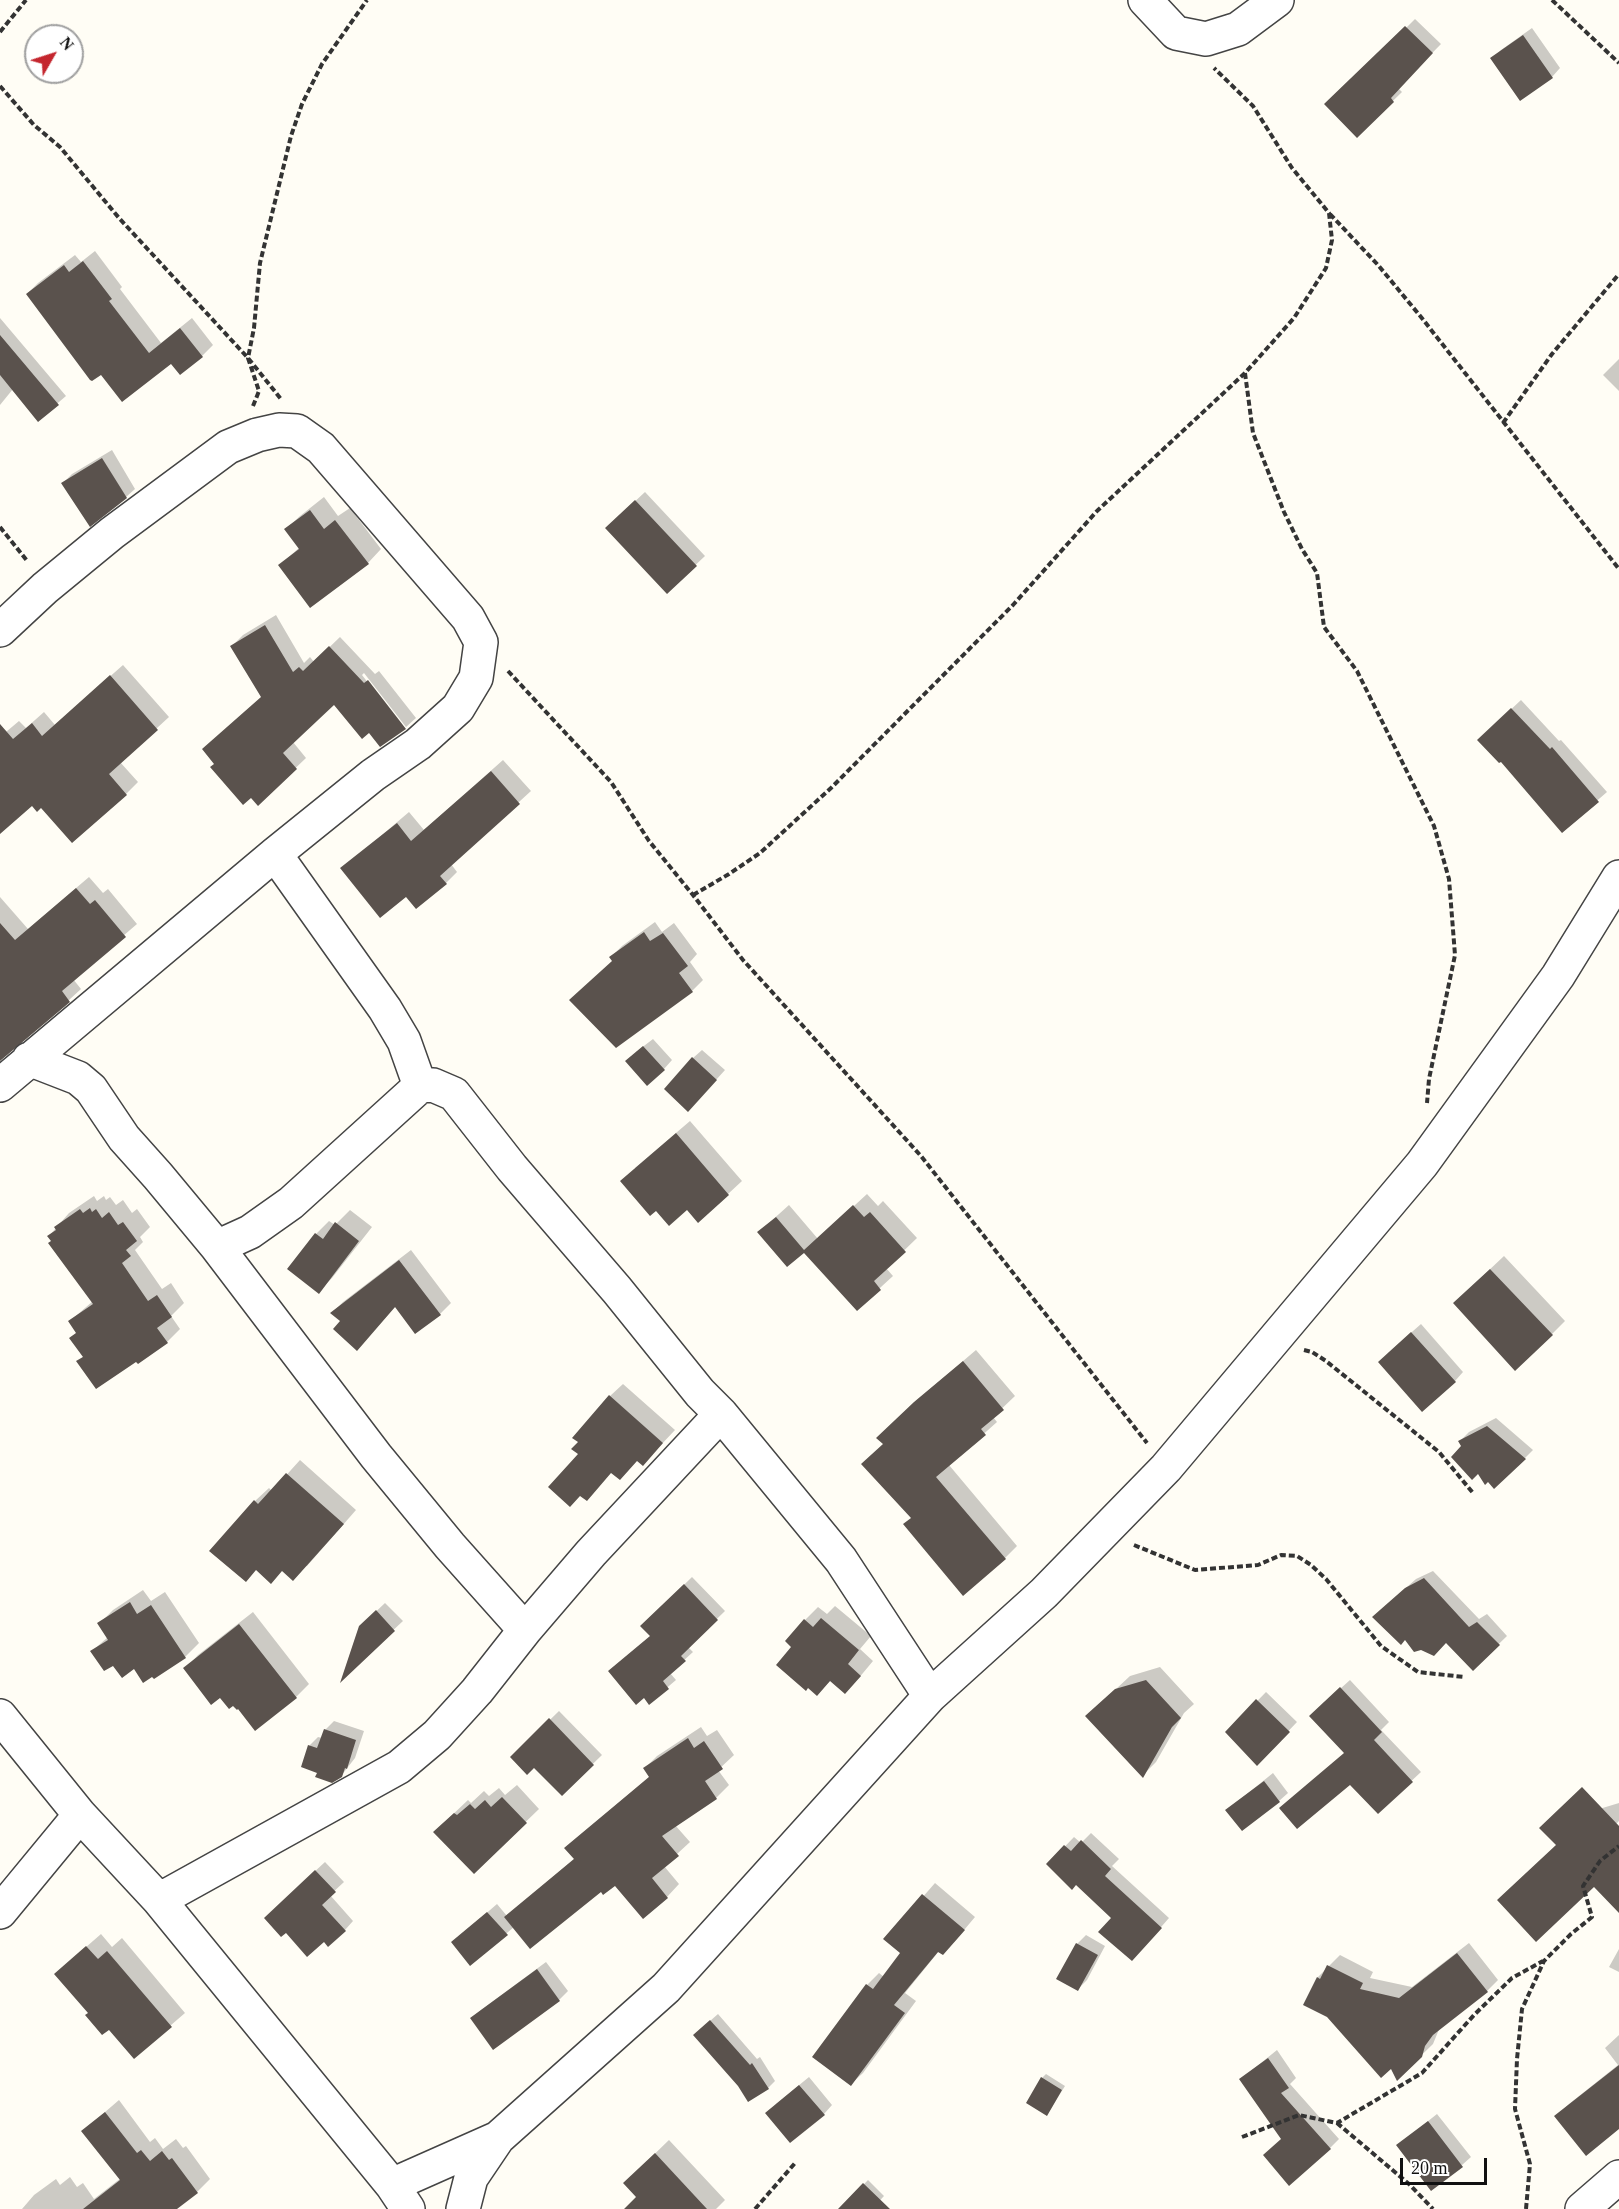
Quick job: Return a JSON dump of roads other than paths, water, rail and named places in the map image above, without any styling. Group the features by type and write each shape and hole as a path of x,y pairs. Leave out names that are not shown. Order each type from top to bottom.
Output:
{"street":[{"path":"1145,0 1176,33 1206,39 1238,29 1277,0"},
{"path":"0,630 45,588 112,532 228,447 257,435 279,430 297,432 321,448 468,618 481,642 476,678 458,708 418,744 373,775 275,854 0,1085"},
{"path":"275,854 384,1009 404,1041 420,1086"},
{"path":"0,1716 80,1815 159,1900 400,2197 498,2138 666,1988 930,1696 1044,1593 1166,1467 1422,1164 1558,976 1619,877"},
{"path":"29,1059 78,1078 91,1089 124,1138 159,1176 217,1248 376,1456 450,1546 525,1630"},
{"path":"217,1248 250,1232 291,1203 420,1086 433,1085 454,1095 512,1168 617,1290 700,1393 721,1414 841,1560 930,1696"},
{"path":"159,1900 399,1767 437,1735 477,1691 525,1630 591,1553 721,1414"},
{"path":"0,1912 80,1815"},
{"path":"463,2209 471,2178 498,2138"},
{"path":"1582,2209 1619,2177"}]}
